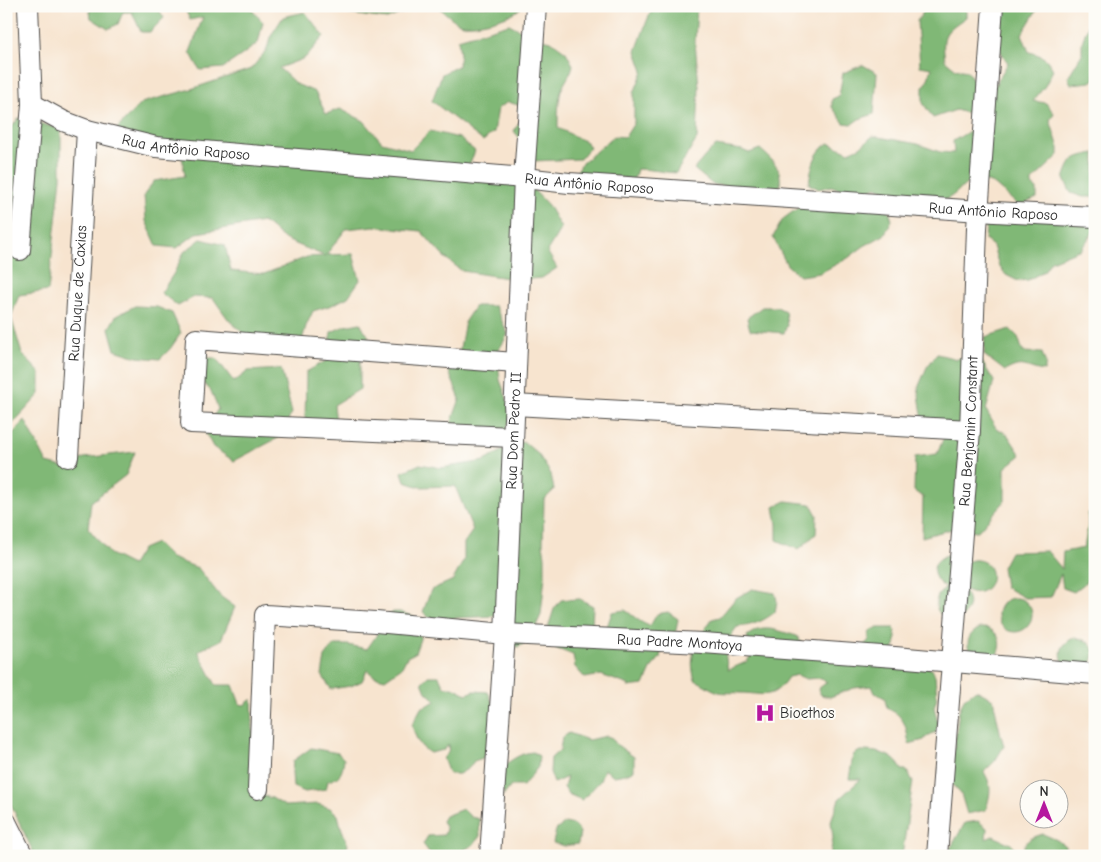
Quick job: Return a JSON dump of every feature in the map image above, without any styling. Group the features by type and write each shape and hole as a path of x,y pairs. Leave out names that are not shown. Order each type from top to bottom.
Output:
{"street":[{"path":"20,250 32,104 28,6"},
{"name":"Rua Dom Pedro II","path":"490,856 505,634 524,178 536,6"},
{"name":"Rua Benjamin Constant","path":"937,856 970,430 978,211 993,6"},
{"name":"Rua Antônio Raposo","path":"32,104 64,121 87,130 156,147 180,150 569,183 978,211 1095,217"},
{"name":"Rua Duque de Caxias","path":"68,457 87,130"},
{"path":"513,437 191,423 196,339 516,363"},
{"path":"514,405 970,430"},
{"name":"Rua Padre Montoya","path":"258,789 265,615 376,622 505,634 703,643 952,661 1095,674"},
{"path":"6,822 23,856"}],"green space":[{"path":"89,6 151,6 158,8 164,18 150,32 141,32 132,12 123,12 118,24 108,29 91,18"},
{"path":"186,6 248,6 263,22 258,43 223,68 200,70 190,52 203,17 190,20 185,9"},
{"path":"342,6 420,6 387,19 343,13"},
{"path":"522,6 512,14 504,17 469,24 457,21 438,7"},
{"path":"654,6 697,6 695,42 699,87 697,139 676,173 637,169 634,179 576,173 582,163 614,136 625,137 634,123 634,93 643,71 636,51"},
{"path":"932,6 966,6 966,17 949,30 944,38 944,44 945,60 956,69 967,71 976,87 976,97 971,108 966,113 956,110 933,118 923,103 923,86 926,84 932,68 920,66 917,21 924,11"},
{"path":"994,6 1042,6 1038,8 1022,34 1029,52 1044,58 1053,70 1045,86 1033,101 1046,103 1054,113 1050,120 1059,148 1059,155 1032,181 1032,185 1037,189 1037,198 1019,206 995,185 988,182 970,181 952,196 936,205 898,202 881,188 876,187 862,193 849,192 831,186 819,189 809,184 812,167 817,156 824,146 829,143 849,152 860,147 873,136 918,144 940,152 954,153 953,141 968,132 980,128 984,103 1008,63 988,32"},
{"path":"305,12 324,36 305,58 279,68 296,84 315,92 326,114 340,109 364,121 382,142 411,150 430,131 459,138 475,151 465,175 524,180 548,205 561,228 547,251 557,268 542,278 520,280 462,271 443,256 421,231 374,226 346,229 326,255 353,254 360,280 348,297 313,311 306,326 297,358 264,353 228,319 213,298 194,297 178,306 161,293 174,273 184,252 201,239 225,245 231,271 264,274 307,257 325,256 286,240 263,222 197,233 177,248 157,246 146,221 144,195 154,181 185,176 182,156 103,144 141,103 251,69 266,51 272,34 283,17"},
{"path":"1091,17 1095,17 1095,79 1091,82 1071,84 1068,77 1082,54 1082,42"},
{"path":"509,24 534,37 551,41 566,52 573,65 561,91 558,128 586,142 590,147 580,159 533,161 526,146 514,131 528,108 508,102 498,108 494,132 483,141 432,101 442,74 458,66 460,55 458,39"},
{"path":"863,65 877,73 874,114 859,119 852,124 844,123 832,107 832,99 839,96 843,73"},
{"path":"19,118 61,129 61,178 48,291 19,295 11,317 22,354 40,373 40,394 6,431 6,134"},
{"path":"716,146 749,153 760,149 776,165 780,174 780,186 767,195 712,184 694,169"},
{"path":"1095,153 1095,197 1083,197 1071,193 1064,179 1071,163 1077,157"},
{"path":"802,205 887,205 892,220 884,235 848,258 820,273 800,276 787,265 773,237 783,219"},
{"path":"995,215 1093,217 1094,231 1081,249 1051,261 1044,271 1028,280 1018,281 1006,275 999,266 993,246 985,240 986,224"},
{"path":"135,306 157,307 172,313 181,333 160,359 137,357 115,350 109,328 116,316"},
{"path":"475,306 495,306 508,334 497,353 500,380 513,415 502,438 449,429 460,399 449,372 458,359 465,321"},
{"path":"762,307 777,307 785,311 787,325 784,333 750,330 747,318"},
{"path":"360,323 369,337 360,363 360,389 334,405 336,423 305,424 306,372 331,358 329,346 331,332 345,326"},
{"path":"1010,329 1018,337 1023,352 1042,353 1046,364 1044,371 1017,366 1005,371 984,355 985,337"},
{"path":"937,354 957,359 977,354 994,381 986,410 996,428 1007,434 1021,455 1005,468 1005,501 978,531 952,529 922,537 923,497 914,491 915,457 937,454 944,437 923,421 918,388 927,367"},
{"path":"204,358 216,358 234,382 248,371 281,369 292,413 278,438 234,461 213,447 204,430 218,409 211,391 197,376"},
{"path":"25,420 47,463 67,468 84,458 135,452 126,475 91,502 88,528 110,554 132,565 142,549 156,543 171,558 198,568 220,596 235,607 221,640 198,651 216,685 233,685 240,704 244,705 252,699 255,794 272,798 285,806 318,804 330,808 338,815 348,845 344,856 35,856 6,794 6,441"},
{"path":"524,442 538,454 551,474 554,490 544,500 543,544 545,575 541,615 531,637 519,647 504,644 496,616 454,618 434,622 423,612 431,590 453,580 464,560 464,543 473,530 455,486 420,487 405,482 402,472 420,464 441,468 485,461 513,444"},
{"path":"786,501 811,504 817,515 816,534 799,549 777,540 774,507"},
{"path":"1095,511 1095,575 1074,592 1063,588 1061,574 1051,597 1025,598 1005,587 1002,567 1010,552 1047,551 1062,569 1063,552 1084,548 1088,513"},
{"path":"947,555 961,560 976,560 985,563 991,574 991,581 982,591 975,593 964,591 969,604 963,616 948,619 939,613 937,609 938,595 946,588 937,580 934,570 937,562"},
{"path":"752,589 775,593 777,601 775,612 767,618 748,626 737,627 726,647 728,670 746,662 752,655 747,636 759,630 771,629 797,636 804,648 837,658 843,664 869,640 871,630 894,628 896,640 892,652 933,670 937,697 934,707 938,724 936,732 927,736 924,740 909,744 904,722 888,708 885,698 875,693 872,686 854,688 830,697 821,695 818,689 827,682 821,678 806,679 797,675 788,677 772,693 761,695 718,692 695,680 692,662 693,655 702,633 712,619 720,617 736,598"},
{"path":"1015,598 1027,603 1032,615 1027,627 1015,632 1003,627 998,615 1003,603"},
{"path":"580,599 593,606 592,626 607,627 612,612 625,610 650,626 657,614 668,612 678,619 673,638 661,652 660,658 652,667 644,685 628,687 629,685 601,675 585,678 575,667 573,655 555,648 546,634 554,609 561,600"},
{"path":"393,612 400,612 415,617 420,627 420,639 415,653 407,657 402,667 385,679 374,676 367,670 362,681 351,686 331,689 322,675 325,657 334,645 348,645 367,649 376,636 380,623"},
{"path":"981,628 992,630 998,637 999,647 995,657 971,655 968,646 969,639 973,633"},
{"path":"1074,638 1090,644 1094,652 1092,662 1088,667 1064,664 1062,660 1062,648"},
{"path":"428,676 439,676 444,687 453,687 467,694 474,691 488,692 494,706 494,742 483,758 474,761 469,768 459,774 449,774 443,758 448,753 449,744 444,750 430,753 420,744 413,730 412,725 421,708 436,701 426,692 422,682"},
{"path":"976,690 993,699 1004,746 995,761 984,772 989,782 990,791 986,810 967,814 961,794 950,782 959,711 964,699"},
{"path":"569,733 588,740 607,736 612,738 616,744 634,757 634,770 626,774 614,776 604,769 600,781 582,800 568,794 564,787 567,777 554,783 550,772 551,758 560,750 562,738"},
{"path":"311,748 338,753 344,759 343,767 339,776 328,781 326,789 305,792 293,787 293,761"},
{"path":"860,751 884,754 890,757 899,764 902,770 906,770 913,781 902,856 830,856 833,838 831,821 839,799 861,779 849,779 853,755"},
{"path":"533,752 539,756 538,767 523,786 511,786 504,795 498,771 518,756"},
{"path":"463,809 471,817 479,819 480,836 473,845 464,850 473,856 432,856 423,844 428,836 444,835 446,829 442,821 445,816"},
{"path":"978,821 987,828 986,839 993,836 1011,844 1018,851 1018,856 946,856 965,823"},
{"path":"565,823 574,825 580,832 578,844 565,846 553,843 556,830"},
{"path":"1043,834 1065,846 1065,856 1023,856 1025,844 1034,837"}],"place":[{"name":"Bioethos","path":"765,713"}]}
